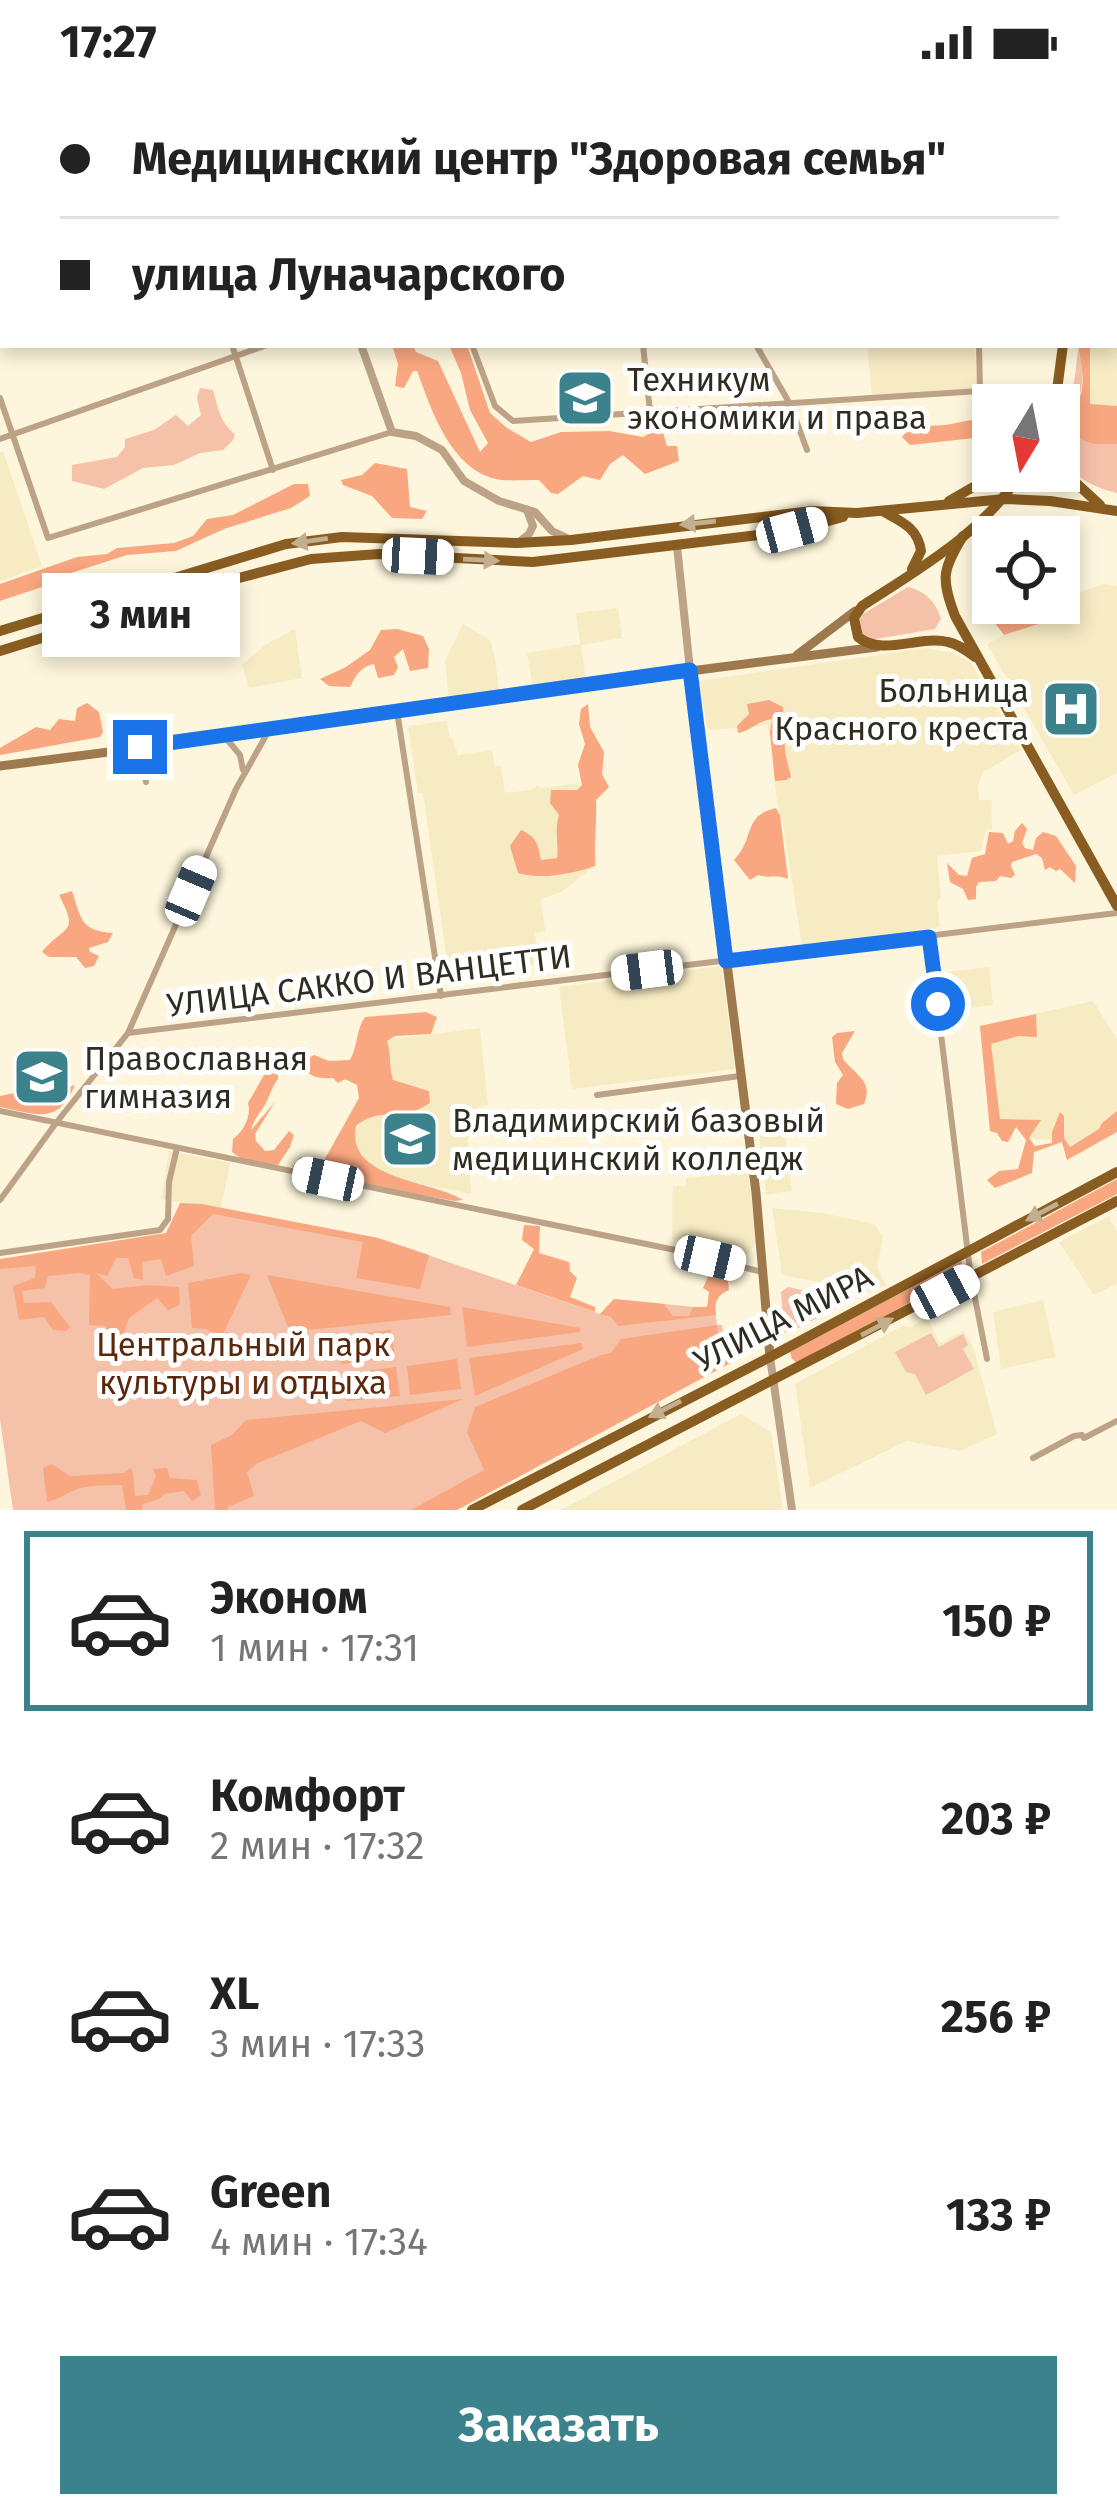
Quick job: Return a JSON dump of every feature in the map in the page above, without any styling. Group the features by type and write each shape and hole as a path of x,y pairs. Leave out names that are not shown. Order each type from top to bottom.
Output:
{"main road":[{"path":"1058,384 1063,348"},
{"path":"940,505 972,487"},
{"path":"1080,487 1102,508"},
{"path":"792,658 962,536 1009,492"},
{"path":"0,631 298,542 342,537 517,543 571,540 812,511 857,513 1005,499 1117,511"},
{"path":"881,511 906,524 920,542 918,561 907,576"},
{"path":"0,651 216,584 311,560 379,554 533,562 792,530 857,513"},
{"path":"962,536 947,562 946,592 977,658 1117,909"},
{"path":"862,606 854,618 858,637 882,646"},
{"path":"0,766 912,642 947,642 977,658"},
{"path":"690,670 756,1193 770,1357"},
{"name":"УЛИЦА МИРА","path":"472,1510 1117,1172"},
{"name":"УЛИЦА МИРА","path":"522,1510 1117,1202"}],"street":[{"path":"233,348 273,470"},
{"path":"0,440 258,348"},
{"path":"362,348 392,432"},
{"path":"473,348 495,406 513,422 980,391 979,348"},
{"path":"644,348 650,412"},
{"path":"758,348 790,404 807,450"},
{"path":"0,398 48,538 392,432 416,436 442,450 464,481 499,501 536,512 552,531 571,540"},
{"path":"517,543 532,526 526,508"},
{"path":"676,546 690,670"},
{"path":"397,711 441,996"},
{"path":"0,1200 128,1034 244,773 269,730"},
{"path":"225,737 240,754 244,773"},
{"path":"140,747 146,782"},
{"name":"УЛИЦА САККО И ВАНЦЕТТИ","path":"128,1034 1073,920 1117,909"},
{"path":"929,937 971,1278 987,1359"},
{"path":"597,1095 740,1076"},
{"path":"0,1111 685,1252 762,1272"},
{"path":"0,1253 160,1230 169,1219 169,1182 177,1148"},
{"path":"770,1357 792,1510"},
{"path":"1033,1458 1074,1436 1084,1438 1117,1421"}],"shaded area":[{"path":"393,348 414,348 438,361 480,452 488,443 470,410 450,348 468,348 490,413 531,442 561,432 609,431 643,437 661,426 667,446 677,446 679,461 645,474 623,455 600,480 583,476 558,494 539,480 484,475 456,453 446,438 417,371 404,388 395,386 398,364"},
{"path":"867,348 975,348 977,384 972,389 872,396"},
{"path":"1078,348 1090,348 1090,404 1117,406 1117,444 1080,439"},
{"path":"1090,348 1117,348 1117,406 1089,405"},
{"path":"972,420 972,438 910,445 902,437 910,427"},
{"path":"0,452 42,566 0,581"},
{"path":"375,463 407,469 410,507 427,511 422,519 392,518 372,496 343,485 341,480 362,475"},
{"path":"294,484 308,484 310,496 291,508 224,529 176,551 127,555 0,601 0,584 77,557 174,543 193,536 207,519 233,515"},
{"name":"Больница Красного креста","path":"1103,584 1117,586 1117,773 1074,795 987,644 1040,624 1080,624 1080,592"},
{"path":"618,608 622,638 581,645 586,680 533,688 527,653 580,644 576,613"},
{"path":"463,624 490,640 499,692 449,699 445,661"},
{"path":"996,624 1038,624 1004,635"},
{"path":"295,629 302,678 249,688 242,665 265,645"},
{"path":"381,630 423,636 429,649 428,668 410,671 403,649 394,657 398,667 394,675 378,678 374,664 359,672 350,687 329,686 320,679 370,650"},
{"path":"926,648 953,653 971,663 1021,750 983,772 978,785 979,800 991,800 992,829 986,830 981,851 937,856 940,927 802,945 768,725 707,727 699,681"},
{"path":"769,700 783,707 791,777 786,780 775,781 772,719 738,733 737,726 749,714 747,704"},
{"path":"87,703 99,712 100,737 0,755 0,748 36,727 50,730 59,719 75,721 77,708"},
{"path":"588,704 590,727 604,752 602,774 609,787 596,800 595,866 557,875 518,873 510,846 521,830 536,842 541,860 557,858 559,815 550,803 551,790 577,790 582,785 578,765 585,744 579,724 581,709"},
{"path":"447,721 458,755 492,750 495,766 501,766 505,793 538,785 587,788 597,864 561,892 541,899 545,931 535,933 539,964 507,967 508,974 450,981 423,793 418,793 408,726"},
{"path":"776,808 788,879 758,875 750,880 734,860 758,816"},
{"path":"1022,823 1027,829 1025,848 1033,850 1043,832 1056,836 1076,866 1075,883 1060,869 1045,870 1036,854 1012,862 1015,875 1011,878 979,882 976,899 968,900 963,889 950,882 947,863 967,876 972,858 985,854 989,832 1003,833 1008,844"},
{"path":"72,891 84,922 94,930 113,933 108,942 89,948 99,956 94,966 85,968 76,957 49,957 42,952 67,928 59,895"},
{"path":"721,966 735,1069 572,1089 559,987"},
{"path":"989,967 993,1005 943,1011 938,973"},
{"path":"1093,1001 1117,1039 1117,1119 1070,1147 1061,1140 1026,1139 1015,1127 990,1131 980,1026"},
{"path":"426,1012 437,1017 431,1034 395,1036 387,1041 393,1080 429,1091 430,1103 414,1111 368,1118 356,1126 356,1144 377,1168 463,1200 391,1190 292,1167 300,1157 322,1164 359,1098 357,1085 313,1076 298,1064 314,1055 329,1061 350,1060 365,1017"},
{"path":"1036,1014 1037,1037 1018,1036 991,1044 1000,1119 1041,1120 1029,1138 1035,1146 1052,1143 1060,1112 1070,1147 1117,1111 1117,1132 1067,1160 1062,1142 1034,1152 1032,1173 995,1188 987,1180 999,1171 1018,1169 1026,1140 1016,1127 1008,1142 990,1131 980,1026"},
{"path":"480,1028 488,1105 467,1112 471,1194 336,1167 369,1106 360,1043"},
{"path":"855,1031 843,1059 862,1079 867,1096 864,1104 848,1109 836,1104 837,1083 843,1075 835,1062 832,1037"},
{"path":"268,1068 278,1072 278,1079 251,1130 275,1102 255,1134 265,1151 274,1150 289,1131 294,1135 278,1165 243,1160 232,1152 233,1139 248,1118 248,1103"},
{"path":"24,1081 47,1088 54,1097 75,1085 53,1112 35,1114 0,1107 0,1096 19,1092"},
{"path":"783,1122 792,1191 766,1195 758,1124"},
{"path":"169,1151 230,1163 221,1209 161,1199"},
{"path":"748,1172 757,1241 748,1254 672,1239 673,1186 687,1186 686,1178"},
{"path":"1117,1179 1117,1194 982,1264 981,1252"},
{"path":"180,1203 378,1238 429,1255 420,1289 356,1278 363,1242 213,1214 191,1236 194,1266 166,1276 161,1259 142,1262 143,1280 134,1278 128,1258 116,1258 107,1276 96,1273 113,1289 179,1287 180,1305 168,1310 157,1298 129,1318 123,1335 110,1339 106,1326 89,1325 90,1275 80,1273 48,1276 45,1288 22,1291 24,1303 51,1302 70,1327 66,1331 53,1330 44,1317 19,1320 13,1286 35,1278 36,1266 0,1269 0,1259 166,1233"},
{"path":"772,1208 874,1224 883,1237 877,1267 886,1285 872,1292 782,1275"},
{"path":"1109,1216 1117,1232 1117,1284 1094,1295 1059,1242"},
{"path":"524,1225 540,1226 539,1253 569,1262 577,1278 570,1297 595,1307 595,1312 516,1285 534,1249 522,1240"},
{"path":"961,1261 963,1274 797,1363 792,1359 790,1352"},
{"path":"251,1275 222,1336 192,1328 188,1283"},
{"path":"267,1275 450,1307 451,1315 290,1332"},
{"path":"727,1275 729,1290 717,1300 716,1315 618,1326 611,1317 600,1314 614,1299 664,1304 673,1316 689,1316 693,1307 707,1307 709,1292 703,1288 708,1277"},
{"path":"1043,1300 1056,1357 1001,1369 993,1312"},
{"path":"462,1307 580,1328 580,1332 467,1347"},
{"path":"927,1318 940,1343 964,1331 973,1347 997,1434 960,1451 907,1441 810,1488 795,1384 904,1325 909,1328"},
{"path":"717,1325 718,1337 734,1351 736,1360 457,1510 411,1510 484,1470 467,1432 475,1407 611,1353 621,1339"},
{"path":"391,1330 395,1357 341,1364 337,1336"},
{"path":"581,1343 583,1349 475,1396 469,1358"},
{"path":"457,1359 461,1389 410,1395 407,1366"},
{"path":"396,1367 400,1396 346,1401 342,1374"},
{"path":"463,1399 385,1433 361,1421 258,1463 247,1472 254,1496 228,1510 215,1510 211,1445 232,1435 246,1420"},
{"path":"741,1414 771,1432 783,1510 561,1510"},
{"path":"52,1464 70,1476 124,1473 130,1468 135,1496 148,1495 156,1476 153,1469 167,1468 170,1478 197,1480 201,1495 192,1501 184,1491 164,1494 143,1504 141,1510 126,1510 122,1485 105,1485 77,1489 47,1502 43,1468"}],"green space":[{"path":"1078,349 1082,383 1080,392 1080,384 1073,384"},
{"path":"200,388 213,390 223,420 235,434 223,450 200,453 174,465 143,468 104,489 72,481 72,465 117,457 125,439 154,430 176,415 188,426 201,415"},
{"path":"1080,438 1092,444 1117,444 1117,493 1083,479"},
{"path":"908,587 936,607 941,619 935,629 870,640 862,636 859,621 863,614"},
{"name":"Центральный парк культуры и отдыха","path":"208,1207 378,1238 600,1314 614,1299 715,1309 717,1325 722,1325 724,1337 733,1343 736,1360 457,1510 13,1510 0,1419 0,1263 163,1238"},
{"path":"788,1287 851,1301 788,1333 784,1332 781,1292"},
{"path":"931,1333 939,1347 963,1334 968,1345 963,1349 974,1369 926,1395 895,1352"}],"place":[{"name":"Техникум экономики и права","path":"585,398"},
{"name":"Больница Красного креста","path":"1071,709"},
{"name":"Православная гимназия","path":"42,1077"},
{"name":"Владимирский базовый медицинский колледж","path":"410,1139"}],"route":[{"path":"140,747 690,670 726,961 929,937 938,1004"}]}
